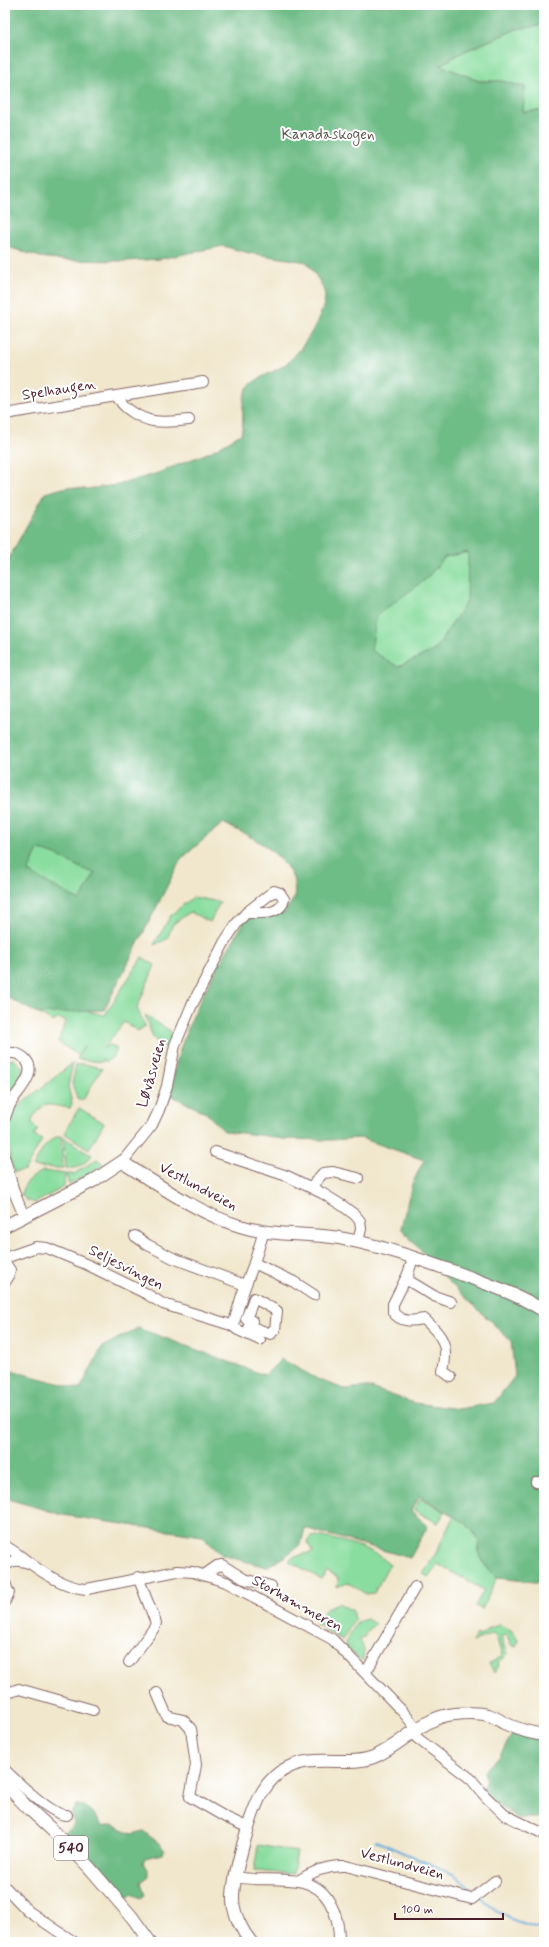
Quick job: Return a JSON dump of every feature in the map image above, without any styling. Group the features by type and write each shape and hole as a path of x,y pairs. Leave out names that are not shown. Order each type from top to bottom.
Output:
{"main road":[{"name":"Løvåsveien","path":"5,1226 93,1181 123,1161"},
{"name":"Vestlundveien","path":"123,1161 133,1170 215,1216 240,1226 264,1231 310,1234 358,1242 413,1258 517,1296 544,1311"},
{"path":"251,1942 235,1911 233,1892 249,1828 257,1803 263,1791 272,1779 283,1770 300,1762 311,1760 361,1759 374,1757 390,1749 434,1719 453,1714 473,1713 488,1715 521,1730 544,1735"},
{"name":"540","path":"5,1784 71,1848 132,1917 158,1942"},
{"name":"540","path":"132,1917 150,1942"}],"street":[{"name":"Spelhaugen","path":"5,414 203,382"},
{"name":"Spelhaugen","path":"118,396 119,400 129,410 148,419 154,421 189,420"},
{"name":"Løvåsveien","path":"123,1161 152,1125 167,1086 175,1046 191,1007 226,941 246,913"},
{"path":"5,1053 16,1053 26,1059 30,1072 27,1082 15,1097 5,1118"},
{"path":"215,1152 272,1170 310,1187 355,1215 360,1221 361,1229 358,1242"},
{"path":"5,1159 14,1192 24,1216"},
{"path":"310,1187 323,1173 333,1172 358,1178"},
{"path":"233,1326 245,1285 254,1264 264,1231"},
{"name":"Seljesvingen","path":"135,1236 148,1246 174,1258 245,1285"},
{"name":"Seljesvingen","path":"5,1258 36,1247 47,1248 88,1264 145,1293 163,1304 233,1326 238,1330 260,1340"},
{"path":"413,1258 408,1274 393,1304 393,1312 399,1318 405,1320 424,1319 437,1331 444,1342 446,1356 443,1371 451,1377"},
{"path":"5,1263 10,1270 9,1276 5,1282"},
{"path":"254,1264 298,1284 314,1295"},
{"path":"408,1274 409,1281 416,1286 434,1296 451,1302"},
{"name":"Storhammeren","path":"5,1546 30,1564 70,1586 78,1588 87,1589 138,1577 177,1571 212,1577 239,1588 332,1639 366,1672 403,1712 415,1731"},
{"name":"Storhammeren","path":"5,1566 10,1561 16,1560 30,1564"},
{"name":"Storhammeren","path":"204,1575 217,1566 222,1565 244,1579 271,1586"},
{"path":"129,1662 154,1628 156,1622 138,1577"},
{"path":"5,1583 9,1593 5,1601"},
{"path":"366,1672 415,1587"},
{"path":"5,1694 19,1689 93,1710"},
{"path":"157,1693 167,1716 183,1720 192,1729 196,1765 190,1797 227,1818 249,1828"},
{"path":"415,1731 417,1738 471,1779 484,1796 505,1815 544,1834"},
{"path":"5,1770 34,1797 53,1808 56,1813 63,1816 67,1815"},
{"name":"Vestlundveien","path":"298,1881 321,1869 346,1866 472,1898 495,1881"},
{"name":"Vestlundveien","path":"236,1877 248,1880 298,1881 314,1885 327,1898 335,1910 339,1924 339,1942"},
{"path":"5,1887 34,1916 74,1942"}],"green space":[{"name":"Kanadaskogen","path":"5,5 544,5 544,25 517,29 465,51 440,65 479,81 501,81 525,87 523,112 544,110 544,567 542,572 544,592 544,1583 497,1578 482,1562 479,1553 480,1541 467,1524 420,1496 411,1511 428,1526 410,1558 305,1528 301,1544 284,1557 266,1567 222,1555 202,1536 63,1515 5,1498 5,1369 80,1389 102,1347 138,1328 265,1375 281,1359 319,1380 344,1389 368,1387 414,1403 459,1409 494,1403 515,1376 511,1341 446,1279 401,1228 412,1184 424,1160 361,1138 330,1140 283,1139 224,1131 206,1113 170,1095 179,1053 192,1018 217,968 246,919 284,913 295,897 292,876 286,866 271,850 253,838 223,823 181,859 104,1010 39,1014 5,996 5,565 45,493 67,487 86,489 118,485 155,474 210,452 241,434 243,424 243,402 249,387 257,380 283,366 296,354 310,335 324,305 325,297 321,284 307,262 249,253 223,246 160,259 125,261 62,260 40,257 5,246","holes":["468,552 467,601 435,650 398,667 371,650 377,615 426,579 445,557","38,850 54,854 80,868 95,873 80,901 28,872"]},
{"path":"544,25 544,110 523,112 525,87 501,81 479,81 440,65 465,51 517,29"},
{"path":"469,552 467,601 435,650 398,667 370,650 377,615 426,579 445,557"},
{"path":"38,850 54,854 80,868 95,873 80,901 28,872"},
{"path":"193,897 220,902 210,922 190,912 173,924 167,939 154,945 171,915"},
{"path":"142,957 155,965 137,1008 145,1026 138,1031 124,1022 103,1049 108,1045 112,1045 117,1049 113,1057 106,1062 102,1058 103,1062 77,1059 84,1047 78,1055 58,1042 66,1021 59,1018 53,1022 39,1014 71,1008 105,1015"},
{"path":"145,1015 172,1032 167,1049 153,1038"},
{"path":"14,1059 23,1068 20,1082 10,1096 5,1093 5,1061"},
{"path":"73,1063 68,1086 72,1103 70,1108 45,1104 33,1117 32,1123 38,1129 34,1136 42,1140 25,1170 14,1172 10,1159 8,1131 16,1108"},
{"path":"83,1064 102,1068 83,1100 78,1100 72,1084 76,1065"},
{"path":"79,1108 104,1123 89,1149 64,1133"},
{"path":"61,1136 63,1168 33,1167 41,1152 48,1144 56,1137"},
{"path":"63,1137 92,1155 80,1166 66,1168"},
{"path":"97,1159 104,1165 69,1185 66,1174 74,1174"},
{"path":"43,1171 65,1174 64,1187 35,1203 26,1200 21,1194 24,1186 32,1178"},
{"path":"421,1498 445,1512 438,1523 414,1510"},
{"path":"454,1515 467,1524 480,1541 480,1558 485,1566 497,1578 482,1609 475,1606 484,1590 438,1564 428,1577 423,1574 436,1553"},
{"path":"317,1536 355,1545 373,1553 390,1564 374,1593 366,1594 348,1583 336,1587 339,1580 337,1579 338,1577 327,1571 321,1579 289,1561 292,1557 313,1552 307,1542 311,1537"},
{"path":"338,1603 353,1611 355,1619 342,1640 316,1623 317,1620 322,1623 325,1617 322,1615 326,1608"},
{"path":"367,1619 375,1624 365,1634 365,1637 360,1639 364,1650 363,1659 361,1660 346,1647 345,1643 357,1622"},
{"path":"500,1625 511,1630 518,1639 516,1647 511,1645 507,1635 501,1636 507,1655 498,1663 499,1665 495,1673 489,1664 502,1656 497,1639 493,1633 472,1642 477,1634 480,1636 489,1628"},
{"path":"515,1730 544,1739 544,1818 518,1818 480,1794 486,1782 484,1771 499,1756"},
{"path":"76,1805 81,1805 88,1809 101,1826 114,1824 131,1834 143,1831 160,1844 165,1851 162,1854 145,1858 143,1863 148,1871 148,1877 141,1882 145,1895 141,1898 132,1894 123,1898 65,1833 74,1824 72,1812"},
{"path":"258,1845 297,1852 293,1874 254,1871"}],"waterway":[{"path":"376,1841 455,1875 474,1891"},
{"path":"480,1897 495,1910 517,1922 544,1929"}]}
